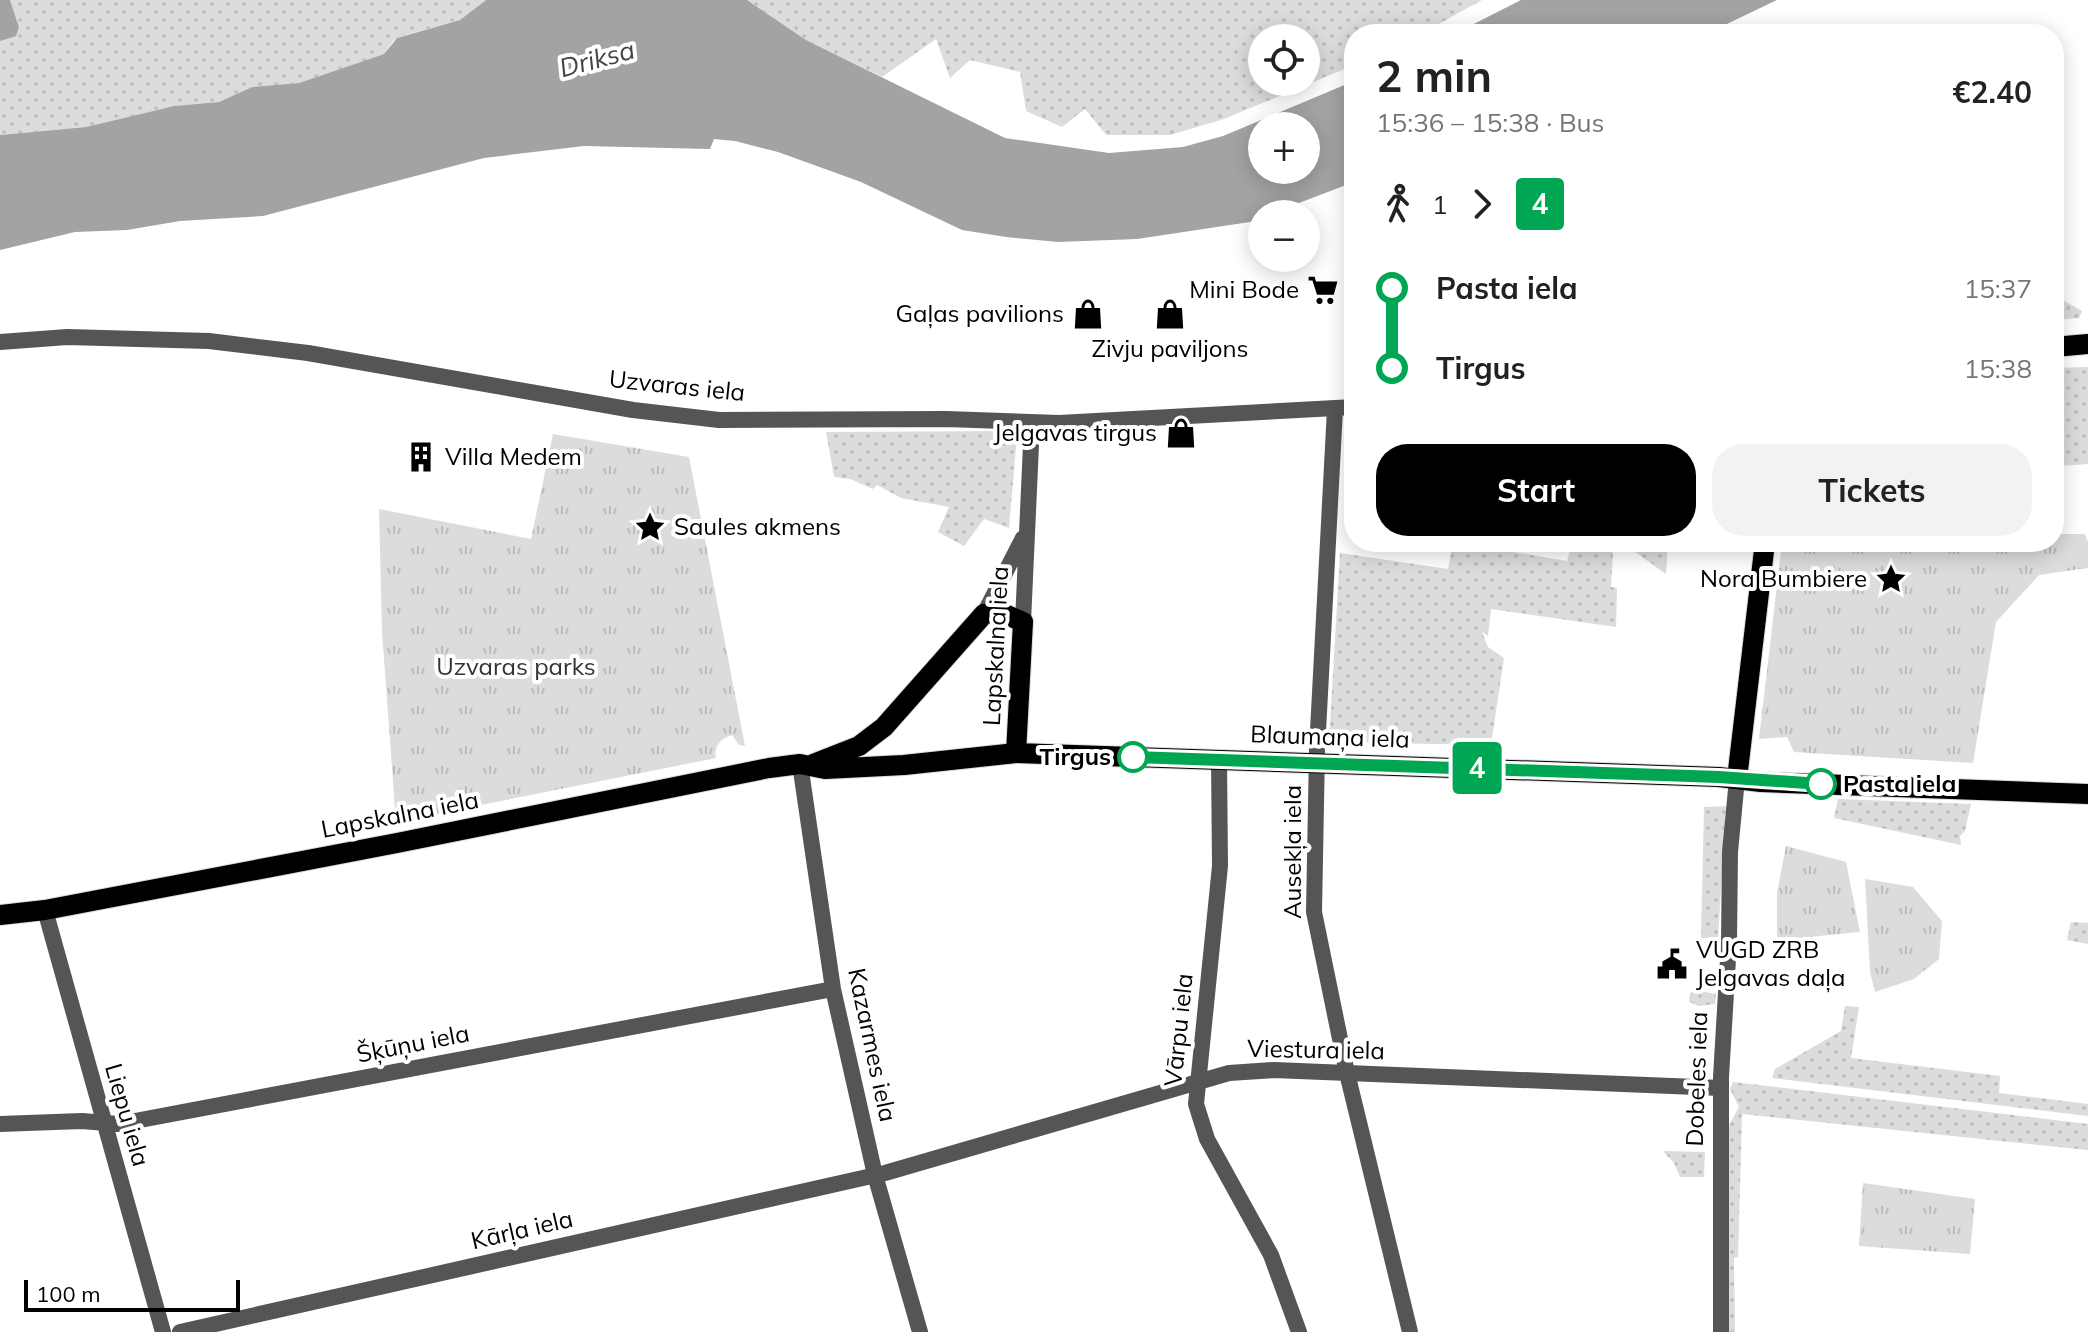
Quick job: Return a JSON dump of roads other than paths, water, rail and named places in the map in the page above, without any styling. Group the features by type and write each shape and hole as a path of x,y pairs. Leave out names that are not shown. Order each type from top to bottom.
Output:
{"main road":[{"path":"2064,346 2088,344"},
{"name":"Dobeles iela","path":"1737,779 1764,552"},
{"path":"984,614 1000,612 1023,622"},
{"name":"Lapskalna iela","path":"0,915 45,910 769,768 804,764 859,746 884,727 984,614"},
{"name":"Lapskalna iela","path":"804,764 825,769 904,765 1016,753 1023,622"},
{"name":"Blaumaņa iela","path":"1016,753 1737,779"},
{"path":"1737,779 2088,794"}],"street":[{"name":"Uzvaras iela","path":"0,342 67,337 209,341 322,355 640,411 719,420 946,419 1032,423 1344,408"},
{"name":"Ausekļa iela","path":"1335,409 1317,762 1314,912 1347,1073 1410,1332"},
{"name":"Lapskalna iela","path":"1023,622 1032,423"},
{"name":"Lapskalna iela","path":"984,614 1028,526"},
{"name":"Vārpu iela","path":"1219,759 1220,866 1196,1104 1207,1139 1271,1255 1299,1332"},
{"name":"Kazarmes iela","path":"804,764 833,989 875,1175 920,1332"},
{"name":"Dobeles iela","path":"1721,1332 1721,1088 1730,852 1737,779"},
{"name":"Liepu iela","path":"45,910 163,1332"},
{"name":"Šķūņu iela","path":"0,1124 103,1121 119,1124 833,989"},
{"name":"Viestura iela","path":"875,1175 1229,1073 1274,1070 1721,1088"},
{"name":"Kārļa iela","path":"180,1332 875,1175"}],"water":[{"path":"0,0 10,0 19,27 16,36 0,41"},
{"name":"Driksa","path":"486,0 747,0 806,40 1005,138 1109,153 1183,147 1248,126 1248,184 1320,184 1320,112 1280,112 1344,85 1344,186 1307,200 1248,200 1248,222 1137,239 1058,242 962,230 861,182 778,152 714,139 710,149 584,146 484,158 263,216 180,221 127,230 75,232 0,250 0,135 86,127 174,106 219,102 252,87 299,83 384,54 397,38 460,20"},
{"path":"1521,0 1777,0 1727,24 1474,24"}],"place":[{"name":"Mini Bode","path":"1323,290"},
{"name":"Gaļas pavilions","path":"1088,314"},
{"name":"Zivju paviljons","path":"1170,314"},
{"name":"Jelgavas tirgus","path":"1181,433"},
{"name":"Villa Medem","path":"421,457"},
{"name":"Saules akmens","path":"650,527"},
{"name":"Nora Bumbiere","path":"1891,579"},
{"name":"Tirgus","path":"1133,757"},
{"name":"Pasta iela","path":"1821,784"},
{"name":"VUGD ZRB Jelgavas daļa","path":"1672,964"}],"park label":[{"name":"Uzvaras parks","path":"516,667"}]}
